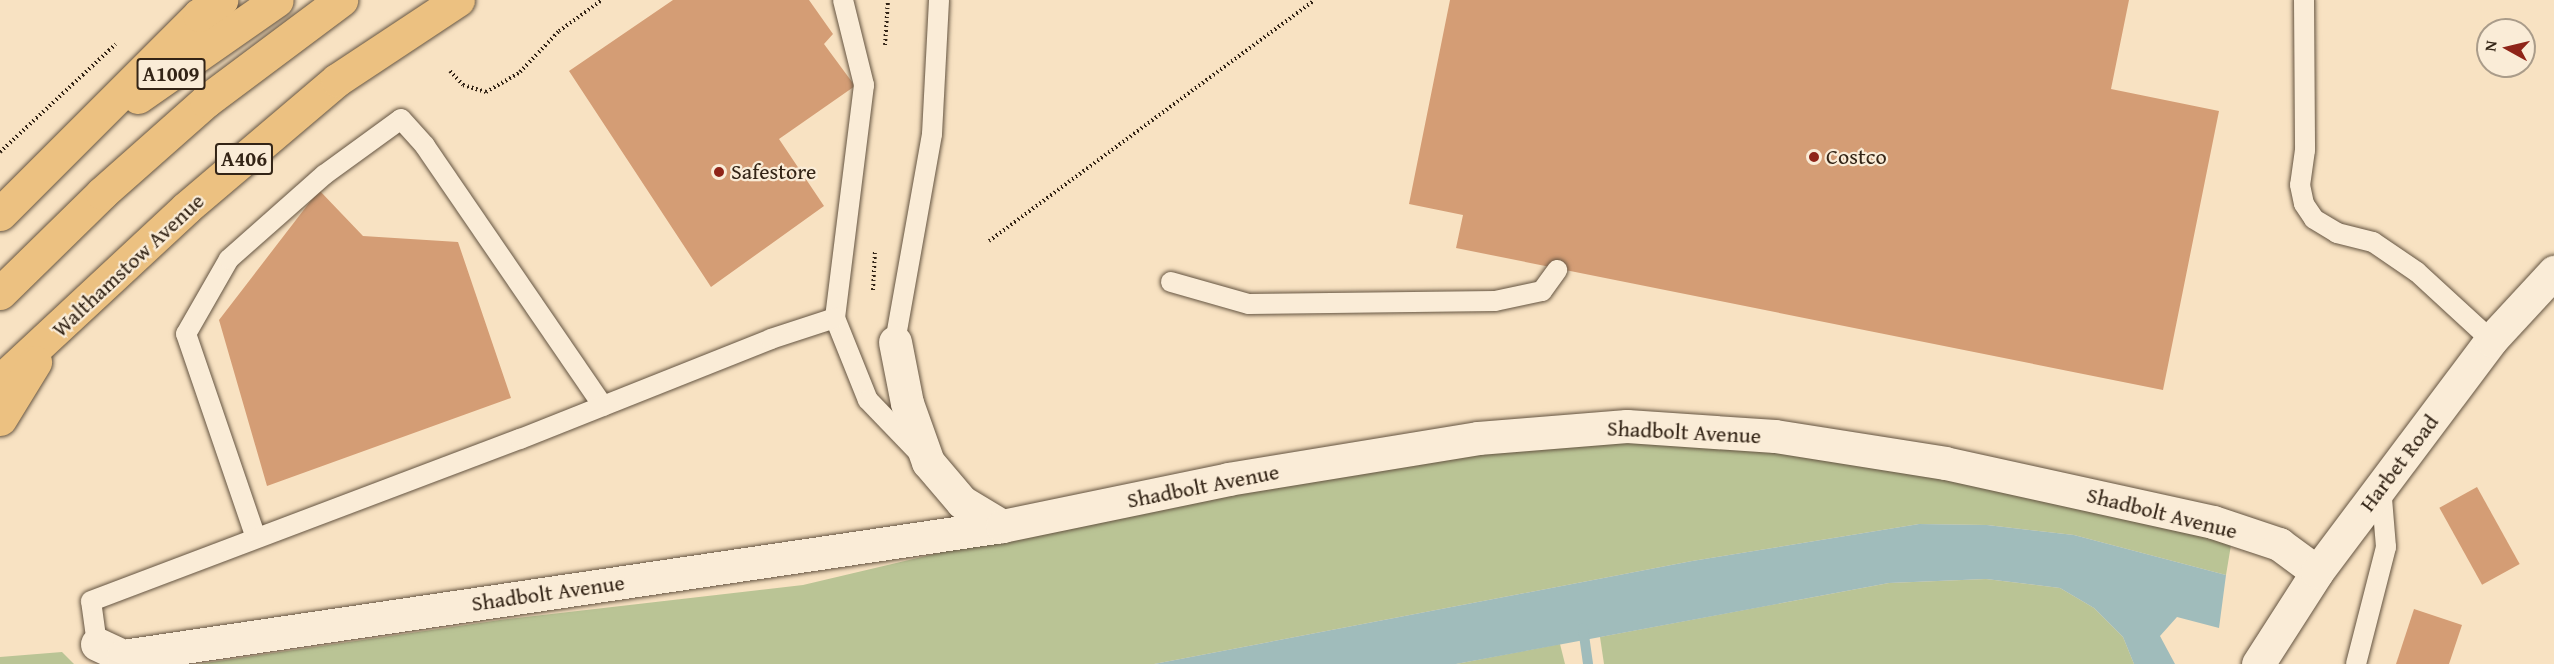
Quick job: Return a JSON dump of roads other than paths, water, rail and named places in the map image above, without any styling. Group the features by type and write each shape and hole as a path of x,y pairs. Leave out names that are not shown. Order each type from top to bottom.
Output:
{"main road":[{"name":"A1009","path":"65,148 277,0"},
{"path":"0,293 102,193 206,101 341,0"},
{"name":"Walthamstow Avenue","path":"0,381 48,340 186,208 337,80 458,0"},
{"name":"A1009","path":"0,214 211,5"},
{"name":"A406","path":"0,419 48,340"}],"street":[{"name":"Harbet Road","path":"2258,664 2317,572 2491,340 2554,272"},
{"path":"895,342 907,403 928,462 962,502 1002,525"},
{"name":"Shadbolt Avenue","path":"97,644 123,656 1002,525 1228,479 1467,440 1627,426 1775,436 1945,463 2214,522 2279,544 2317,572"}],"lane":[{"path":"843,0 864,85 835,318 868,400 928,462"},
{"path":"895,342 932,134 939,0"},
{"path":"2304,0 2305,150 2300,185 2304,204 2314,219 2337,233 2373,242 2417,272 2491,340"},
{"path":"255,538 186,334 230,259 324,175 401,119 425,146 603,406"},
{"path":"1171,282 1249,304 1495,301 1542,291 1557,270"},
{"path":"97,644 91,601 603,406 771,339 835,318"},
{"path":"2356,664 2386,547 2381,486"}],"water":[{"path":"1919,524 1987,525 2074,535 2226,575 2219,628 2177,617 2160,636 2175,664 2134,664 2123,637 2094,608 2060,588 1986,579 1889,583 1456,664 1154,664 1692,561"}],"waterway":[{"path":"1583,628 1588,664"}],"place":[{"name":"Costco","path":"1814,157"},
{"name":"Safestore","path":"719,172"}]}
